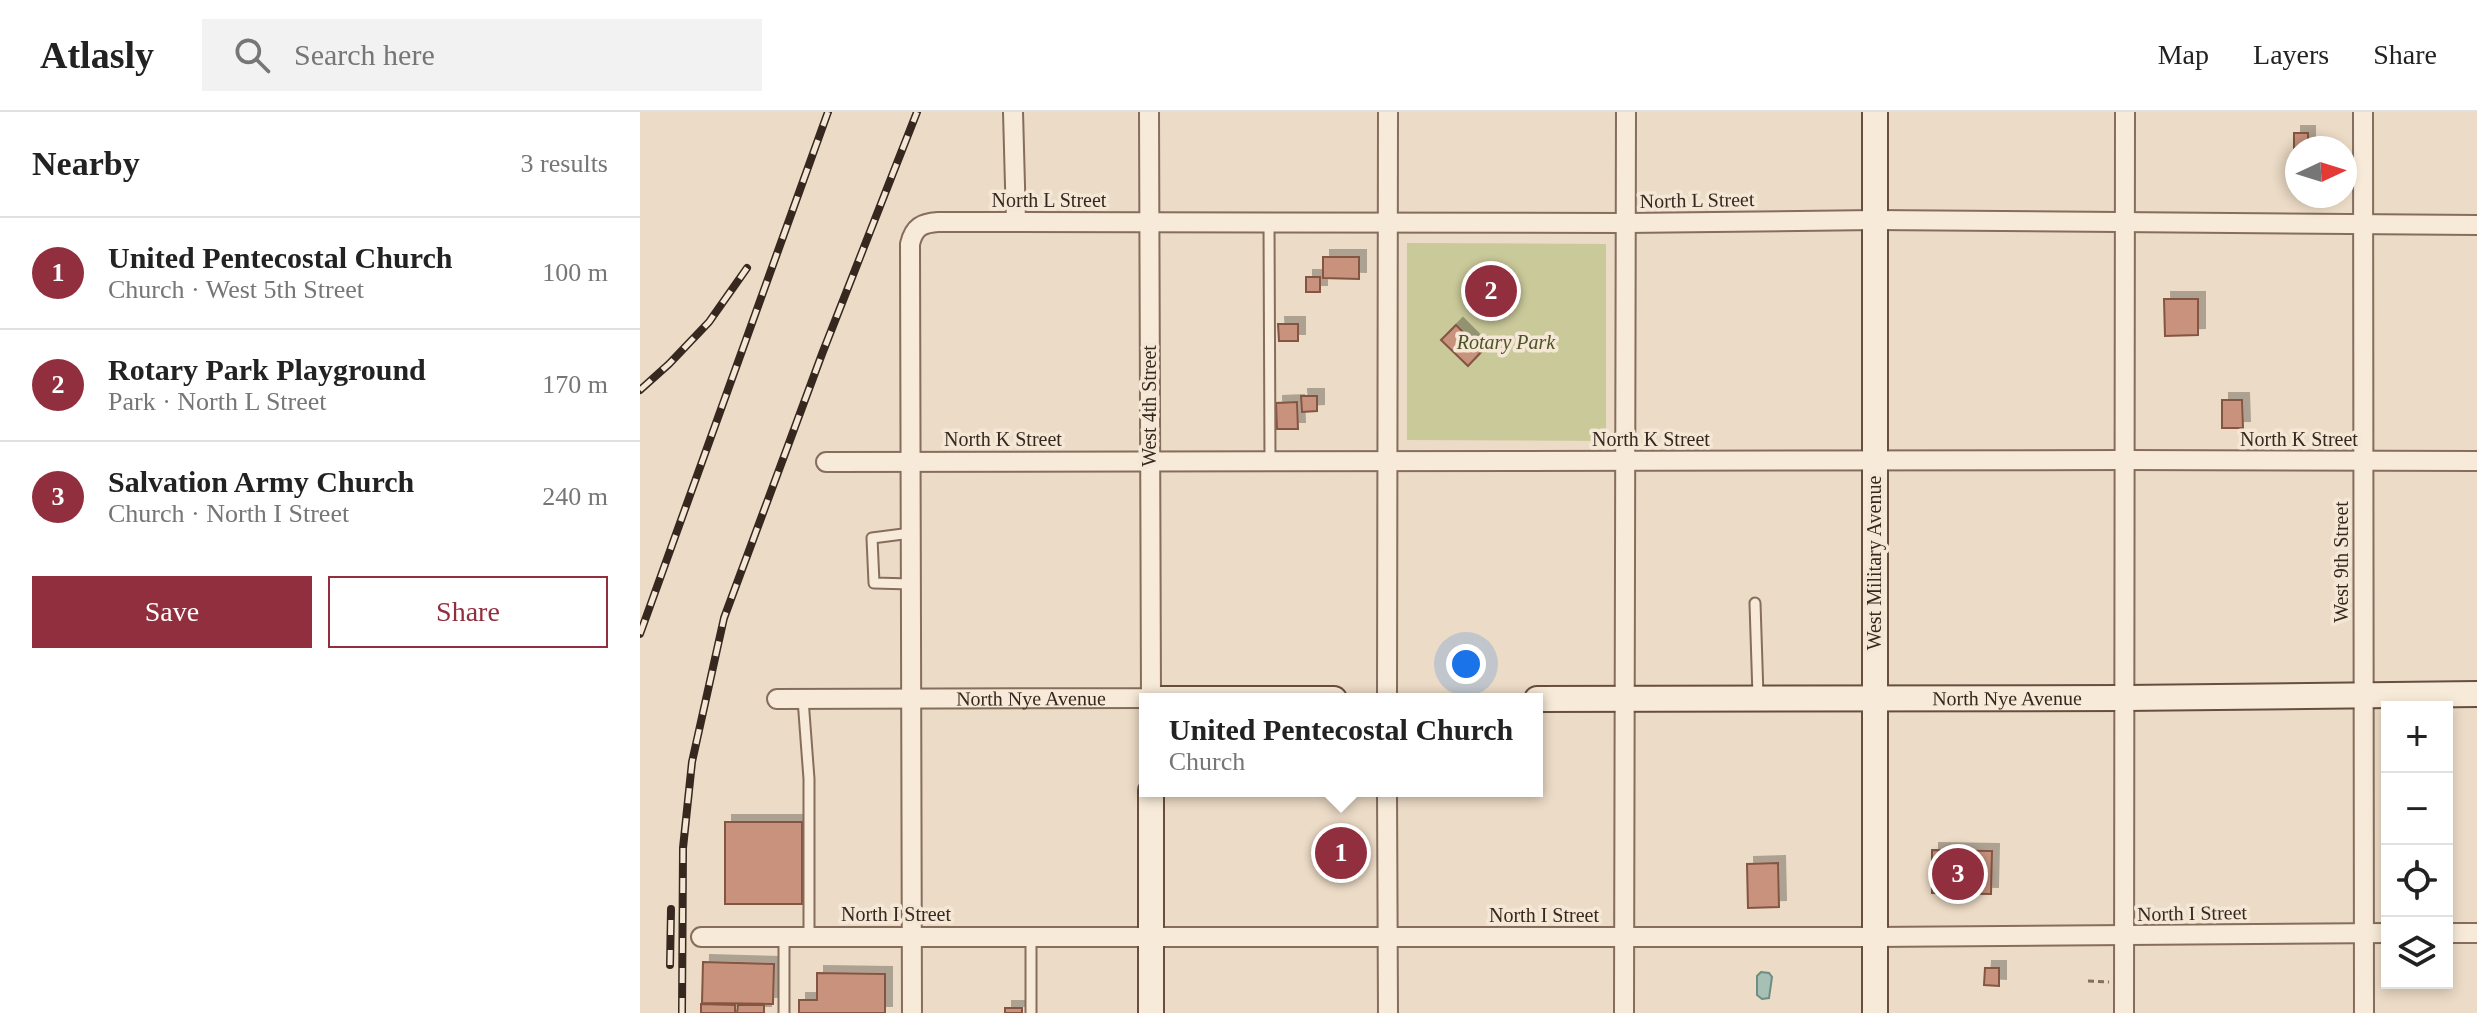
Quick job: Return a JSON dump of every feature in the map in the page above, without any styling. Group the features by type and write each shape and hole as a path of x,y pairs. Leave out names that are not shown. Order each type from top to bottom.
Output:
{"street":[{"path":"1013,112 1016,222"},
{"name":"West 4th Street","path":"1149,112 1151,693"},
{"path":"1387,693 1388,112"},
{"path":"1624,1013 1626,112"},
{"name":"West Military Avenue","path":"1875,112 1875,1013"},
{"path":"2124,1013 2125,112"},
{"name":"West 9th Street","path":"2363,112 2364,1013"},
{"name":"North L Street","path":"911,461 910,244 919,226 938,222 1626,223 1875,220 2477,225"},
{"path":"911,461 912,1013"},
{"name":"North K Street","path":"826,462 2477,461"},
{"name":"North Nye Avenue","path":"1543,699 2477,694"},
{"name":"North Nye Avenue","path":"777,699 1139,698"},
{"path":"1151,797 1151,1013"},
{"path":"1387,797 1388,1013"},
{"name":"North I Street","path":"701,937 1875,937 2381,933"},
{"path":"2453,933 2477,933"}],"lane":[{"path":"1269,222 1270,460"},
{"path":"911,533 872,538 874,583 911,584"},
{"path":"1755,603 1758,699"},
{"path":"803,699 809,779 809,937"},
{"path":"784,937 784,1013"},
{"path":"1031,937 1031,1013"}],"path":[{"path":"2088,981 2114,982"}],"green space":[{"name":"Rotary Park","path":"1407,243 1606,244 1606,441 1407,440"}],"shaded area":[{"path":"1761,972 1769,973 1772,977 1769,998 1762,999 1757,995 1757,976"}],"building":[{"path":"2294,133 2308,133 2308,136 2294,136"},
{"path":"1323,257 1359,257 1359,279 1323,278"},
{"path":"1306,277 1320,277 1320,292 1306,292"},
{"path":"2164,299 2198,299 2198,335 2165,336"},
{"path":"1278,324 1298,324 1298,341 1279,341"},
{"path":"1456,325 1482,351 1468,366 1441,340"},
{"path":"1301,396 1317,396 1317,411 1302,412"},
{"path":"2222,400 2242,400 2243,428 2222,428"},
{"path":"1297,402 1298,429 1277,429 1276,403"},
{"path":"725,822 802,822 802,904 725,904"},
{"path":"1932,850 1992,851 1991,894 1932,893"},
{"path":"1778,863 1779,907 1748,908 1747,864"},
{"path":"703,962 774,964 773,1004 702,1003"},
{"path":"1985,968 1999,968 1999,986 1984,985"},
{"path":"817,973 885,974 885,1013 799,1013 799,1000 817,1000"},
{"path":"701,1004 735,1005 735,1013 701,1013"},
{"path":"738,1005 764,1005 764,1013 737,1013"},
{"path":"1005,1008 1022,1008 1022,1013 1005,1013"}],"railway":[{"path":"640,634 828,112"},
{"path":"682,1013 683,848 692,762 724,618 822,354 917,112"},
{"path":"640,390 709,322 747,268"},
{"path":"670,965 671,909"}],"place":[{"name":"Rotary Park Playground","path":"1491,291"},
{"name":"United Pentecostal Church","path":"1341,853"},
{"name":"Salvation Army Church","path":"1958,874"}]}
